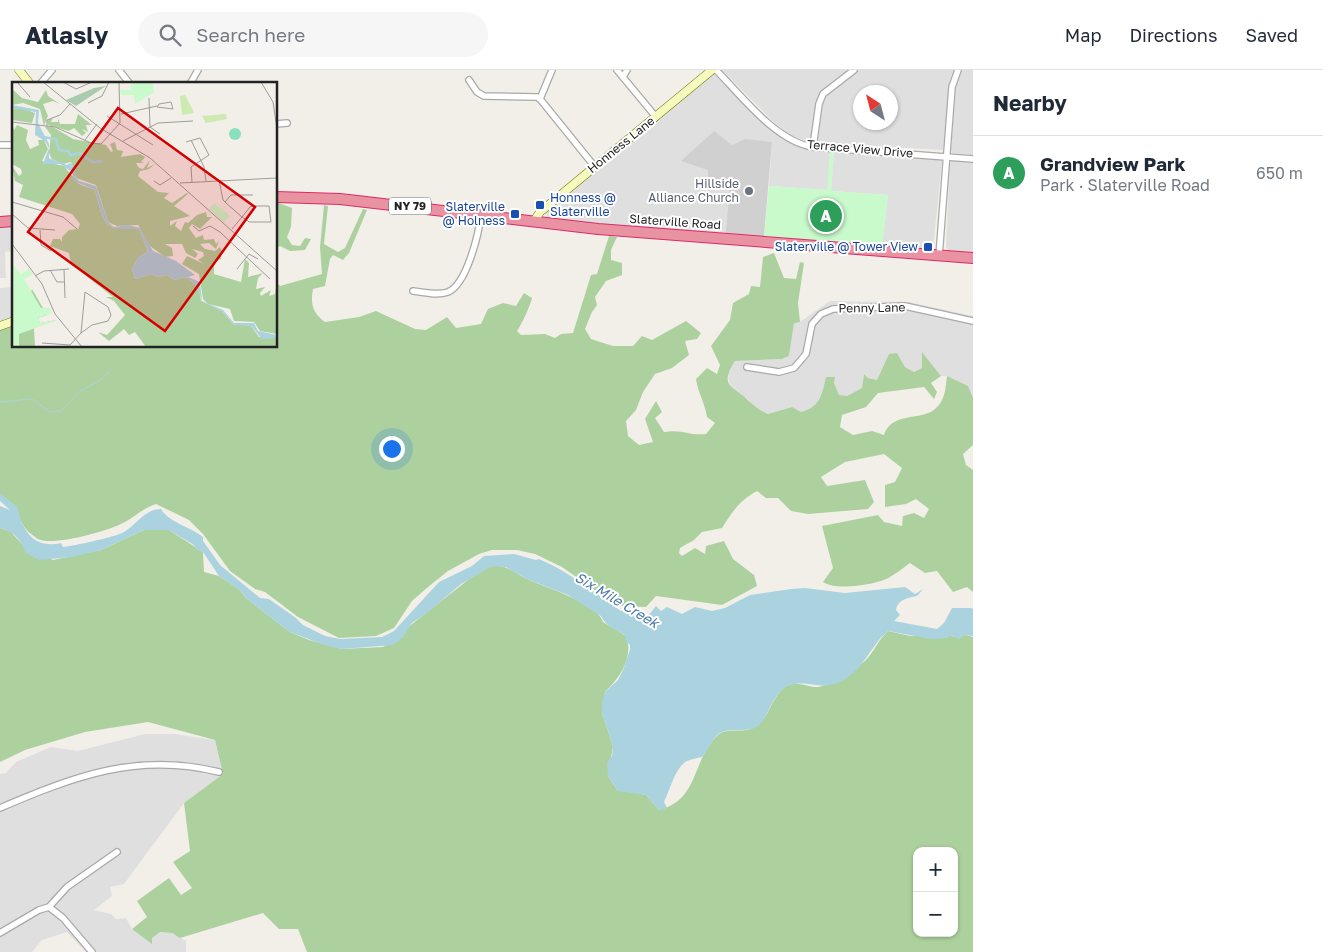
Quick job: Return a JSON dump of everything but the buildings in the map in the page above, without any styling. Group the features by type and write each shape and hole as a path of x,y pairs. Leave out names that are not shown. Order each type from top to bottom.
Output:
{"highway":[{"name":"Slaterville Road","path":"281,197 340,199 598,229 973,258"}],"street":[{"path":"19,70 28,82"},
{"path":"42,82 52,70"},
{"path":"119,70 128,82"},
{"path":"191,82 198,70"},
{"path":"540,99 552,70"},
{"path":"617,70 656,116"},
{"path":"623,77 627,70"},
{"name":"Honness Lane","path":"534,221 540,212 714,70"},
{"name":"Terrace View Drive","path":"714,70 789,140 812,147 973,159"},
{"path":"812,147 819,104 823,94 854,70"},
{"path":"939,256 952,87 958,70"},
{"path":"469,80 478,92 484,96 537,97 540,99 595,166"},
{"path":"278,124 288,123"},
{"path":"413,291 443,293 456,286 478,240 480,214"},
{"name":"Penny Lane","path":"747,367 779,372 794,368 806,354 812,324 821,314 833,309 905,306 973,320"},
{"path":"0,326 12,322"},
{"path":"0,808 75,778 112,769 153,763 195,766 219,772"},
{"path":"0,933 38,910 49,907 67,887 117,852"},
{"path":"49,907 63,918 92,952"}],"shaded area":[{"path":"722,70 848,70 819,94 811,136 808,142 790,135 776,124"},
{"path":"859,70 954,70 950,80 943,150 819,143 817,141 824,98"},
{"path":"961,70 973,70 973,155 952,153 951,150 956,84"},
{"path":"714,74 785,141 797,146 830,152 828,190 769,186 772,142 732,146 713,131 708,170 730,185 728,229 726,233 608,226 547,218 546,211"},
{"name":"Hillside Alliance Church","path":"714,131 732,145 745,139 772,142 764,236 726,233 730,185 708,185 708,170 681,161"},
{"path":"834,152 942,160 933,249 882,246 888,195 831,191"},
{"path":"953,160 973,162 973,255 948,251 946,247 950,163"},
{"path":"12,225 12,251 5,252 6,278 0,278 0,226"},
{"path":"12,287 12,318 0,323 0,288"},
{"path":"830,301 908,302 973,316 973,398 947,376 941,376 922,352 922,368 914,372 905,367 897,353 877,380 868,378 864,374 862,388 847,396 839,396 834,383 822,400 809,410 800,413 792,407 768,414 756,409 749,400 736,393 729,383 728,372 735,361 782,359 789,356 794,322 800,322"},
{"path":"145,734 174,734 215,740 223,774 184,803 124,884 110,887 112,896 94,910 111,914 116,919 126,918 132,929 152,943 152,938 160,932 172,933 186,941 186,952 86,952 67,932 42,940 32,952 0,952 0,774 6,773 16,762 51,747 78,751"}],"green space":[{"path":"830,152 834,152 831,191 888,195 882,246 764,236 769,186 827,190"},
{"path":"278,203 292,208 291,227 287,237 292,245 300,246 305,238 311,239 305,250 290,251 280,246 278,247"},
{"path":"324,205 328,206 324,244 338,252 345,248 363,209 367,210 349,253 343,260 333,255 330,259 325,286 313,289 313,308 325,322 359,317 376,311 415,329 426,330 447,317 456,328 481,324 488,309 503,303 516,306 524,293 532,298 526,315 517,331 521,335 545,334 555,338 561,334 573,333 591,275 597,274 609,236 617,237 611,250 611,260 622,263 622,275 606,281 595,297 597,305 585,329 591,339 613,346 633,346 642,336 652,340 686,321 701,333 697,339 685,341 689,355 672,368 655,374 643,392 636,410 626,421 628,436 639,445 653,442 645,419 656,401 662,412 655,418 664,432 676,431 706,434 715,423 707,417 696,379 707,368 717,374 720,365 711,346 730,320 733,303 749,294 751,286 760,287 763,257 774,253 784,278 796,279 800,262 804,263 798,303 800,322 794,323 789,356 782,359 735,361 728,376 730,385 768,414 792,407 801,412 812,407 819,399 826,377 835,377 834,383 839,395 847,396 862,388 864,374 868,378 877,380 889,354 897,353 905,367 914,372 922,368 922,352 941,376 931,383 937,392 934,399 924,387 878,393 866,407 842,415 840,427 853,435 872,431 884,435 889,426 896,421 932,411 939,405 944,395 947,376 968,386 973,398 973,445 963,454 966,465 973,470 973,592 967,587 953,592 937,571 925,573 910,563 890,577 876,582 856,586 837,586 823,582 833,568 822,526 878,515 884,522 902,526 903,516 914,513 924,518 929,509 916,499 906,504 885,507 885,485 895,482 902,468 884,454 845,462 821,477 827,486 865,480 874,502 868,509 808,514 791,511 778,498 766,498 757,491 737,507 722,528 702,532 694,540 680,548 679,553 682,556 695,548 705,554 706,546 724,541 733,559 754,575 757,586 722,605 656,596 646,607 618,606 562,567 535,554 517,550 492,550 479,554 448,571 412,601 394,628 376,636 339,638 298,617 265,592 255,589 230,571 203,534 189,520 156,504 116,526 70,539 58,541 40,540 27,530 11,504 0,497 0,330 12,327 12,348 278,348 278,284 280,286 322,274 320,247"},
{"path":"0,528 10,531 22,544 53,560 101,550 144,530 169,530 203,552 204,572 219,576 240,590 246,598 290,632 309,640 342,649 383,647 478,572 494,566 508,568 527,579 581,602 599,615 603,622 626,636 628,644 627,659 616,680 605,692 602,713 613,746 608,776 618,791 625,790 646,795 659,810 672,805 681,798 694,778 703,756 717,736 725,731 748,730 758,725 780,691 785,687 798,684 819,687 835,680 865,661 888,631 910,636 950,635 954,637 966,635 973,637 973,952 307,952 298,929 279,929 263,913 180,938 172,933 160,932 152,938 152,944 132,929 147,917 137,901 169,878 181,895 192,888 173,862 190,851 184,803 223,774 215,740 148,722 85,732 25,750 0,762"}],"water":[{"path":"0,493 18,508 23,524 31,537 44,543 61,543 63,547 119,534 128,529 145,514 161,509 164,514 174,521 203,537 203,541 220,565 260,598 269,599 303,625 325,636 340,639 382,637 394,631 439,582 472,566 484,556 514,554 536,560 539,559 550,564 571,576 621,611 628,608 644,621 656,606 661,611 667,607 682,614 695,607 712,611 725,608 750,595 791,589 805,588 845,593 905,587 915,594 923,589 917,596 910,597 899,603 896,610 900,615 894,621 937,629 944,623 952,608 971,608 973,609 973,636 964,635 959,639 950,635 948,638 931,639 888,631 858,668 845,679 830,685 790,685 780,692 764,719 756,727 720,733 714,738 702,757 689,760 683,764 676,773 664,802 667,808 659,810 646,795 618,791 608,776 607,763 612,756 613,746 602,713 602,703 605,692 618,680 623,670 630,645 625,640 626,636 609,626 601,616 568,595 527,579 506,567 492,566 461,584 412,623 403,637 393,645 342,649 324,645 290,632 246,598 240,590 219,576 203,552 197,550 194,545 169,530 144,530 101,550 72,557 39,560 25,552 19,539 13,533 0,528 0,506 10,510 0,501"}],"waterway":[{"path":"0,402 32,399 50,412 61,411 80,391 99,381 111,370"}],"place":[{"name":"Hillside Alliance Church","path":"749,191"},
{"name":"Honness @ Slaterville","path":"540,205"},
{"name":"Slaterville @ Holness","path":"515,214"},
{"name":"Grandview Park","path":"826,216"},
{"name":"Slaterville @ Tower View","path":"928,247"}],"water label":[{"name":"Six Mile Creek","path":"617,600"}]}
